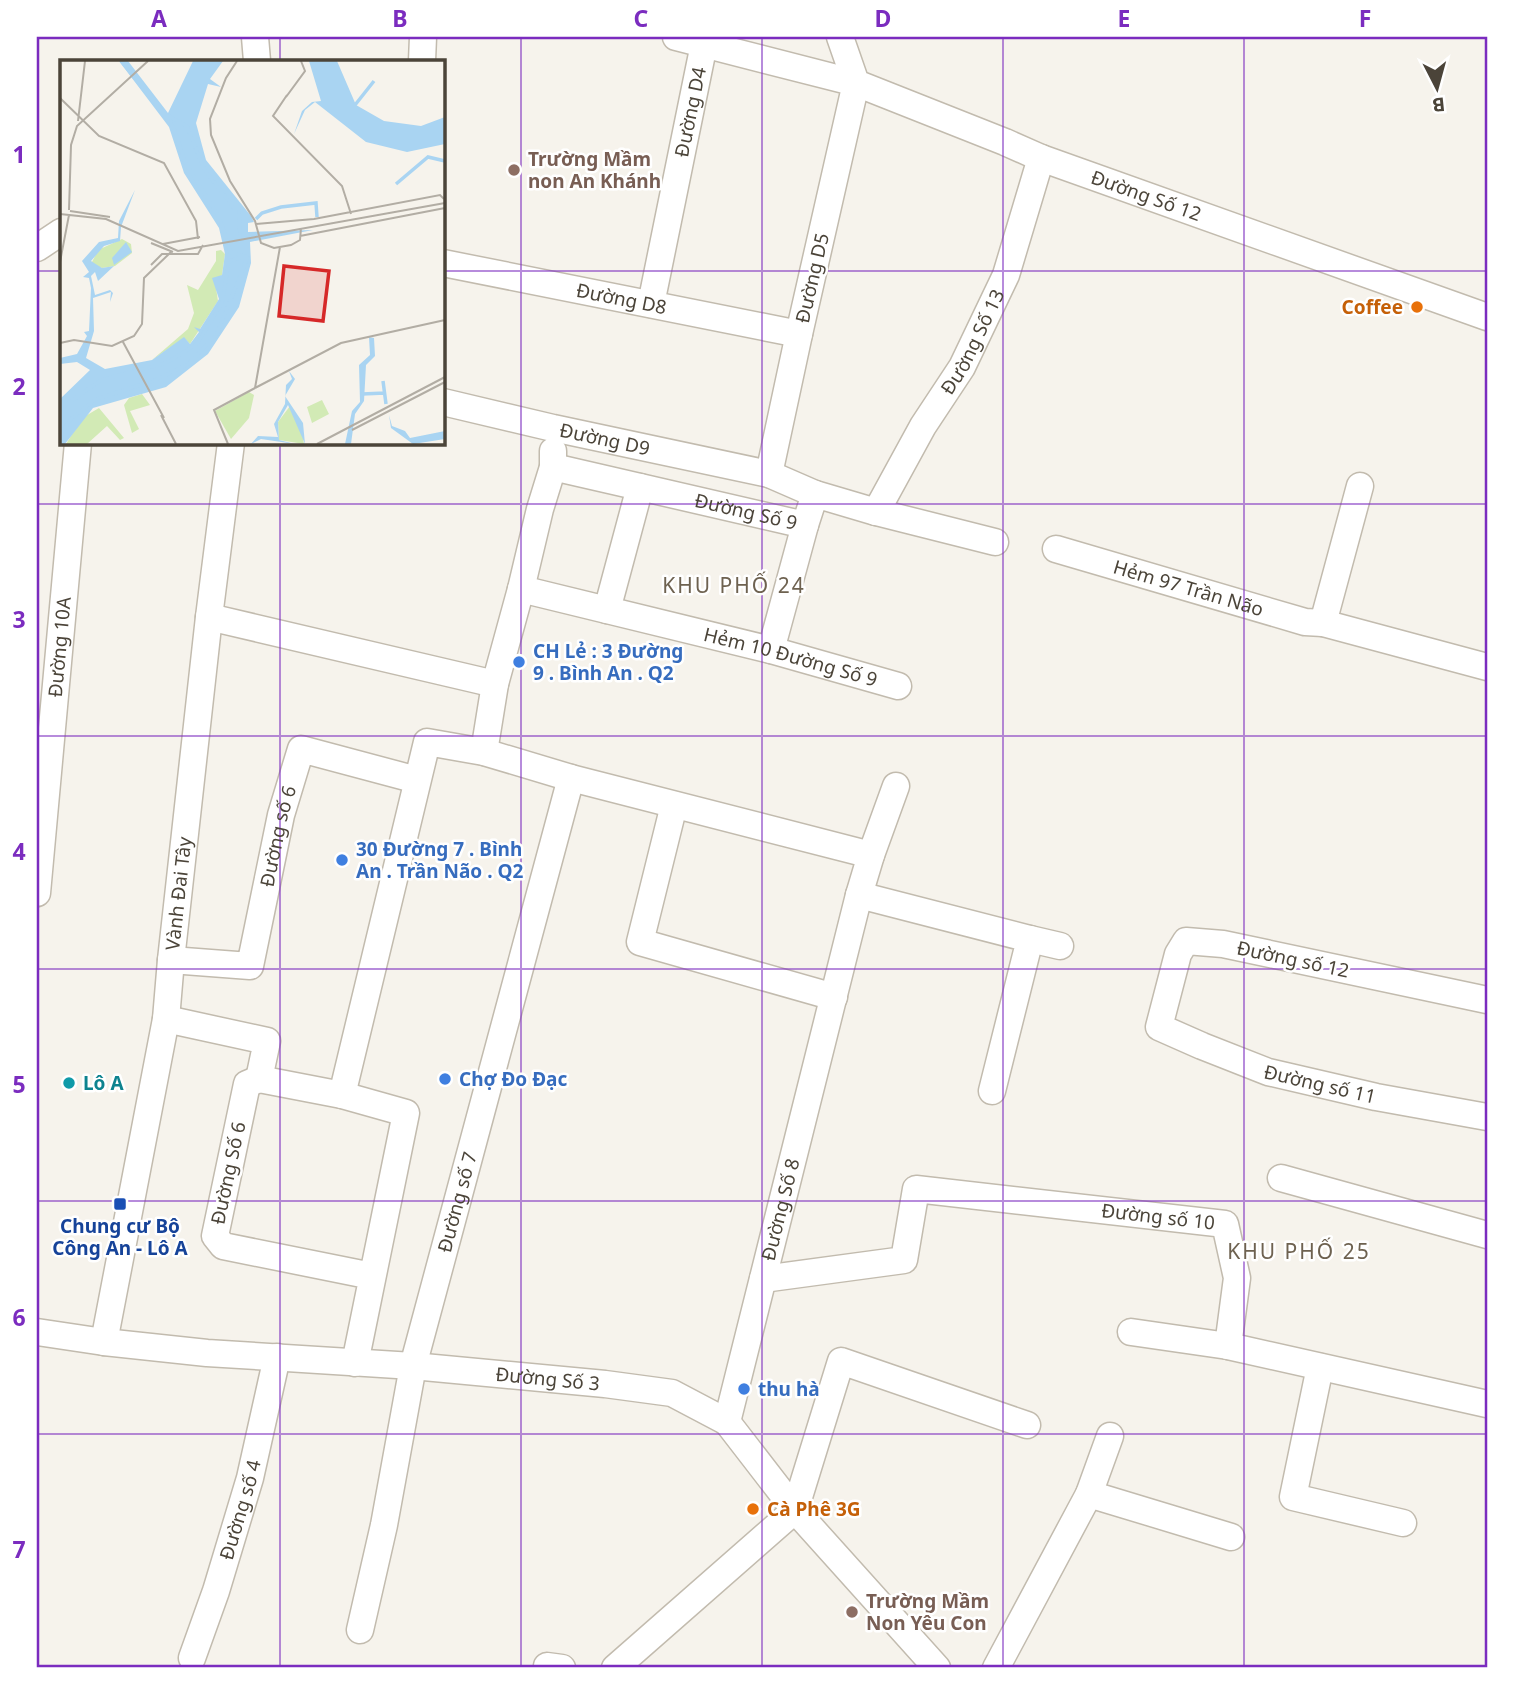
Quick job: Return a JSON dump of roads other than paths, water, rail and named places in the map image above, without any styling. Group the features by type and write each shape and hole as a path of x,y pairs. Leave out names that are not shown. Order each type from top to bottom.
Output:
{"street":[{"path":"255,37 257,60"},
{"path":"422,60 423,37"},
{"name":"Đường D4","path":"676,37 856,83"},
{"path":"840,37 856,83"},
{"name":"Đường D4","path":"651,304 704,44"},
{"name":"Đường Số 12","path":"856,83 1041,158 1487,317"},
{"name":"Đường D5","path":"769,474 856,83"},
{"name":"Đường Số 13","path":"876,512 923,426 962,366 1006,275 1041,158"},
{"path":"37,248 60,233"},
{"name":"Đường D8","path":"444,263 799,334"},
{"name":"Đường D9","path":"444,402 769,474 815,494"},
{"path":"484,752 495,684 553,467 553,428"},
{"name":"Đường 10A","path":"37,893 78,444"},
{"name":"Vành Đai Tây","path":"104,1342 166,1020 209,617 231,444"},
{"name":"Đường Số 9","path":"553,467 805,526 815,494 995,542"},
{"path":"1323,623 1360,486"},
{"path":"607,610 640,487"},
{"path":"771,650 805,526"},
{"name":"Hẻm 97 Trần Não","path":"1056,549 1305,622 1323,623 1486,662"},
{"name":"Hẻm 10 Đường Số 9","path":"521,589 771,650 898,686"},
{"path":"209,617 495,684"},
{"path":"342,1095 427,742 484,752 570,778 871,855"},
{"name":"Đường số 6","path":"171,961 250,966 281,815 301,749 416,779"},
{"name":"Đường số 7","path":"360,1630 384,1525 413,1366 570,778"},
{"name":"Đường Số 8","path":"727,1422 859,895 896,786"},
{"path":"674,805 640,942 834,997"},
{"path":"859,895 1060,946"},
{"path":"992,1091 1030,939"},
{"name":"Đường số 12","path":"1159,1027 1178,954 1186,941 1223,944 1487,1000"},
{"path":"166,1020 267,1041 259,1079 342,1095 406,1113 355,1363"},
{"name":"Đường số 11","path":"1159,1027 1268,1072 1376,1097 1487,1116"},
{"name":"Đường Số 6","path":"259,1079 247,1084 215,1236 223,1246 372,1276"},
{"path":"1281,1178 1487,1235"},
{"name":"Đường số 10","path":"763,1279 904,1260 916,1189 1225,1224 1237,1278 1228,1346"},
{"name":"Đường Số 3","path":"37,1332 207,1353 413,1366 606,1384 672,1393 727,1422 795,1510 937,1668"},
{"path":"1131,1332 1228,1346 1487,1404"},
{"name":"Đường số 4","path":"192,1658 216,1591 250,1478 276,1357"},
{"path":"615,1668 795,1510 841,1361 1027,1424"},
{"path":"1320,1367 1293,1496 1403,1523"},
{"path":"996,1668 1089,1494 1110,1436"},
{"path":"1089,1494 1231,1537"}],"place":[{"name":"Trường Mầm non An Khánh","path":"514,170"},
{"name":"Coffee","path":"1417,307"},
{"name":"CH Lẻ : 3 Đường 9 . Bình An . Q2","path":"519,662"},
{"name":"30 Đường 7 . Bình An . Trần Não . Q2","path":"342,860"},
{"name":"Chợ Đo Đạc","path":"445,1079"},
{"name":"Lô A","path":"69,1083"},
{"name":"Chung cư Bộ Công An - Lô A","path":"120,1204"},
{"name":"thu hà","path":"744,1389"},
{"name":"Cà Phê 3G","path":"753,1509"},
{"name":"Trường Mầm Non Yêu Con","path":"852,1612"}],"district":[{"name":"KHU PHỐ 24","path":"734,585"},
{"name":"KHU PHỐ 25","path":"1299,1251"}]}
